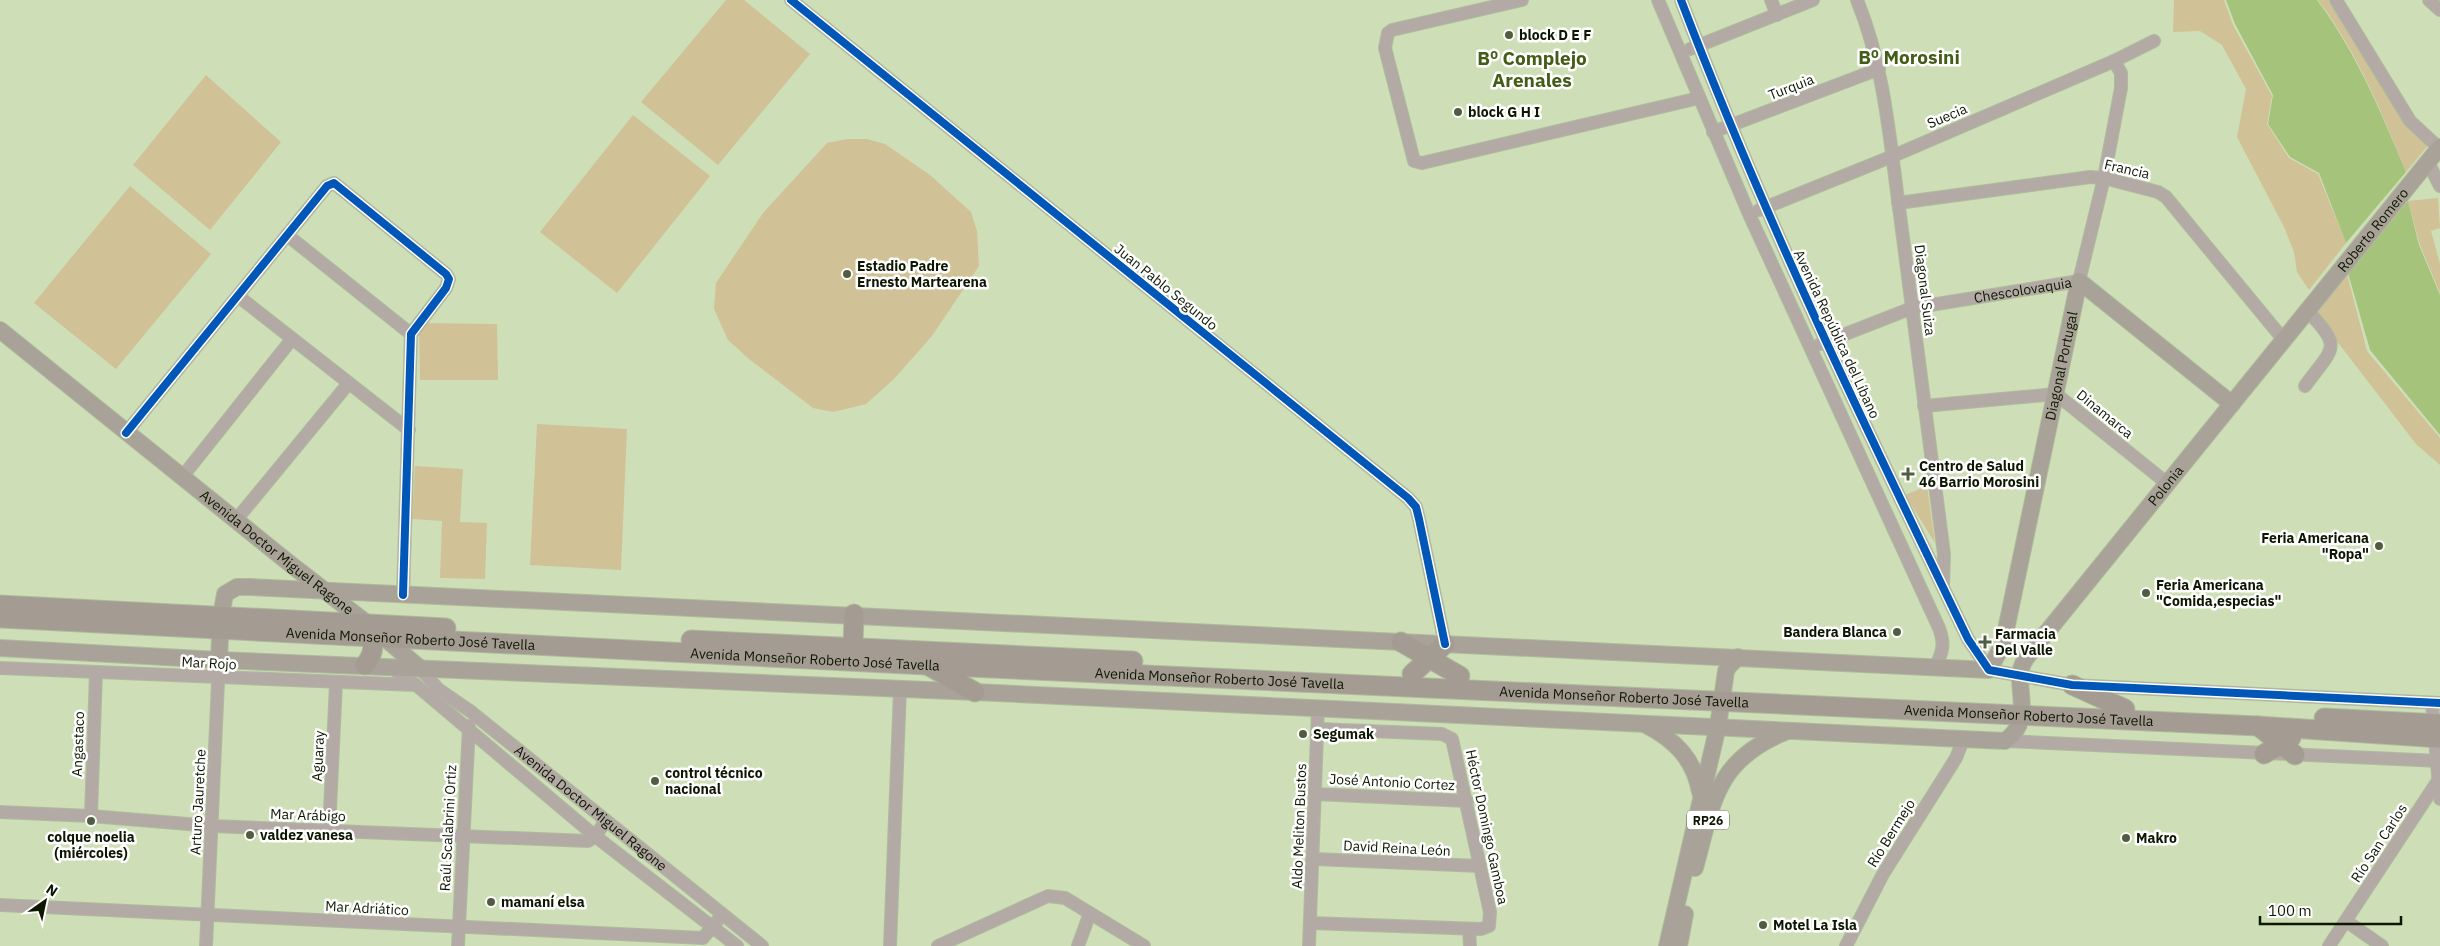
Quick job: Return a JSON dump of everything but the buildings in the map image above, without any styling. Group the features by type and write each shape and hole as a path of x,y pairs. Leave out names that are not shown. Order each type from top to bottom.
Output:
{"highway":[{"name":"Avenida Monseñor Roberto José Tavella","path":"0,605 375,633 926,665 1724,695 2022,710 2304,730 2436,731"},
{"path":"852,647 854,614"},
{"name":"Avenida Monseñor Roberto José Tavella","path":"0,618 221,622"},
{"path":"365,665 373,653 375,633"},
{"name":"Avenida Monseñor Roberto José Tavella","path":"375,633 852,647 1460,676 1724,695"},
{"path":"1400,642 1460,676"},
{"path":"1412,674 1445,644"},
{"path":"926,665 976,692"},
{"path":"2072,685 2125,709"},
{"name":"Avenida Monseñor Roberto José Tavella","path":"2022,710 2125,709 2436,731"},
{"path":"2258,726 2288,749"},
{"path":"2264,754 2288,749 2304,730"}],"main road":[{"name":"Roberto Romero","path":"2311,303 2439,147"},
{"name":"Diagonal Portugal","path":"1989,670 2003,644 2079,281"},
{"name":"Chescolovaquia","path":"2079,281 2232,404"},
{"name":"Polonia","path":"2020,675 2031,651 2168,484 2311,303"},
{"name":"Avenida Doctor Miguel Ragone","path":"0,330 126,433 183,476 326,591 375,633 418,677"},
{"path":"285,589 293,574 289,563"},
{"path":"219,660 223,602 230,590 236,588 854,614 1989,670"},
{"path":"0,648 219,660 365,665 392,668 418,677 976,692 2005,740 2016,733 2022,710 2020,675"},
{"name":"RP26","path":"1667,946 1718,726 1729,666 1738,657"},
{"path":"1640,723 1660,733 1683,752 1696,774 1701,797"},
{"name":"RP26","path":"1679,946 1693,877 1718,788 1744,754 1767,739 1791,730"}],"street":[{"name":"Juan Pablo Segundo","path":"791,0 1408,498 1416,507 1420,519 1445,644"},
{"path":"1522,0 1392,30 1388,33 1385,48 1411,157 1414,161 1422,163 1698,98"},
{"path":"1658,0 1681,52 1698,98 1749,214 1939,628 1944,642 1942,654 1935,667"},
{"name":"Avenida República del Líbano","path":"1681,0 1698,46 1766,207 1826,341 1942,587 1968,639 1989,670"},
{"path":"1771,0 1777,15"},
{"path":"1681,52 1813,0"},
{"name":"Diagonal Suiza","path":"1857,0 1870,32 1879,70 1893,156 1944,554 1942,587"},
{"path":"2336,0 2410,121 2439,147"},
{"path":"2429,0 2440,10"},
{"name":"Suecia","path":"1749,214 1893,156 2114,61 2154,40"},
{"name":"Diagonal Portugal","path":"2079,281 2104,178 2121,88 2121,73 2114,61"},
{"name":"Turquia","path":"1713,132 1879,70"},
{"path":"2428,162 2440,186"},
{"name":"Francia","path":"1898,203 2090,177 2104,178 2158,192 2166,197 2283,339"},
{"path":"126,433 327,186 334,183 446,274 449,279 446,288 411,334 403,594"},
{"path":"288,235 411,334"},
{"name":"Chescolovaquia","path":"1810,348 1912,308 2079,281"},
{"path":"238,296 409,430"},
{"path":"2305,386 2332,348 2332,339 2311,303"},
{"path":"183,476 292,339"},
{"path":"236,520 348,384"},
{"name":"Dinamarca","path":"1924,406 2056,394 2168,484"},
{"name":"Arturo Jauretche","path":"206,946 219,660"},
{"name":"Mar Rojo","path":"0,668 336,683 418,677"},
{"path":"1989,670 2072,685 2436,703 2437,782 2440,799"},
{"name":"Angastaco","path":"91,816 96,672"},
{"name":"Avenida Doctor Miguel Ragone","path":"418,677 470,711 762,946"},
{"name":"Avenida Doctor Miguel Ragone","path":"418,677 468,731 596,836 737,946"},
{"name":"Aguaray","path":"329,831 336,683"},
{"path":"890,946 900,689"},
{"name":"Aldo Meliton Bustos","path":"1309,946 1318,708"},
{"name":"Raúl Scalabrini Ortiz","path":"458,946 462,837 470,711"},
{"name":"Héctor Domingo Gamboa","path":"1318,729 1448,736 1454,743 1490,912 1489,926 1481,929 1469,929"},
{"name":"Río Bermejo","path":"1846,946 1879,881 1956,758 1964,738"},
{"path":"2005,740 2264,754"},
{"path":"2288,749 2438,761"},
{"name":"Río San Carlos","path":"2329,946 2437,782"},
{"name":"José Antonio Cortez","path":"1315,794 1467,801"},
{"name":"Mar Arábigo","path":"0,812 91,816 212,826 462,837 588,840 596,836"},
{"path":"596,836 606,822"},
{"name":"David Reina León","path":"1313,859 1480,866"},
{"path":"938,946 1048,896 1065,898 1144,946"},
{"name":"Mar Adriático","path":"0,905 459,927 703,942 722,915"},
{"path":"1078,946 1090,913"},
{"path":"2346,921 2382,946"},
{"path":"1310,923 1469,929 1470,946"}],"shaded area":[{"path":"726,0 744,0 810,54 718,165 641,102"},
{"path":"2174,0 2224,0 2233,25 2272,96 2267,124 2289,158 2318,174 2346,243 2309,290 2297,272 2294,252 2284,227 2237,137 2246,89 2222,45 2200,31 2173,32"},
{"path":"2226,0 2317,0 2344,40 2367,83 2406,172 2346,243 2319,173 2290,157 2268,124 2273,95 2235,24"},
{"path":"2318,0 2331,0 2430,143 2406,172 2388,127 2357,61"},
{"path":"206,75 281,142 210,230 133,165"},
{"path":"633,115 710,176 617,293 540,232"},
{"name":"Estadio Padre Ernesto Martearena","path":"847,139 867,139 885,144 930,175 971,212 977,231 979,266 932,336 894,379 866,404 833,412 813,408 749,359 728,340 714,309 716,283 763,213 827,143"},
{"path":"130,186 211,254 116,369 34,303"},
{"path":"2438,198 2440,228 2431,231 2440,264 2440,293 2420,245 2408,201"},
{"path":"2408,201 2419,245 2440,295 2440,435 2370,350 2348,273"},
{"path":"2347,274 2367,351 2440,438 2440,465 2416,444 2316,314"},
{"path":"419,323 497,324 498,380 420,380"},
{"path":"537,424 627,429 621,570 530,565"},
{"path":"415,466 463,469 460,522 487,523 485,579 440,578 442,521 412,519"},
{"path":"1927,486 1935,543 1905,495"}],"cycle path":[{"path":"791,0 1408,498 1416,507 1445,644"},
{"path":"1681,0 1781,243 1817,322 1968,639 1989,670 2072,685 2440,703"},
{"path":"126,433 327,186 334,183 446,274 449,279 446,288 411,334 403,595"}],"place":[{"name":"block D E F","path":"1509,35"},
{"name":"block G H I","path":"1458,112"},
{"name":"Estadio Padre Ernesto Martearena","path":"847,274"},
{"name":"Centro de Salud 46 Barrio Morosini","path":"1908,474"},
{"name":"Feria Americana \"Ropa\"","path":"2379,546"},
{"name":"Feria Americana \"Comida,especias\"","path":"2146,593"},
{"name":"Bandera Blanca","path":"1897,632"},
{"name":"Farmacia Del Valle","path":"1985,642"},
{"name":"Segumak","path":"1303,734"},
{"name":"control técnico nacional","path":"655,781"},
{"name":"colque noelia (miércoles)","path":"91,821"},
{"name":"valdez vanesa","path":"250,835"},
{"name":"Makro","path":"2126,838"},
{"name":"mamaní elsa","path":"491,902"},
{"name":"Motel La Isla","path":"1763,925"}],"district":[{"name":"Bº Morosini","path":"1909,57"},
{"name":"Bº Complejo Arenales","path":"1532,69"}]}
